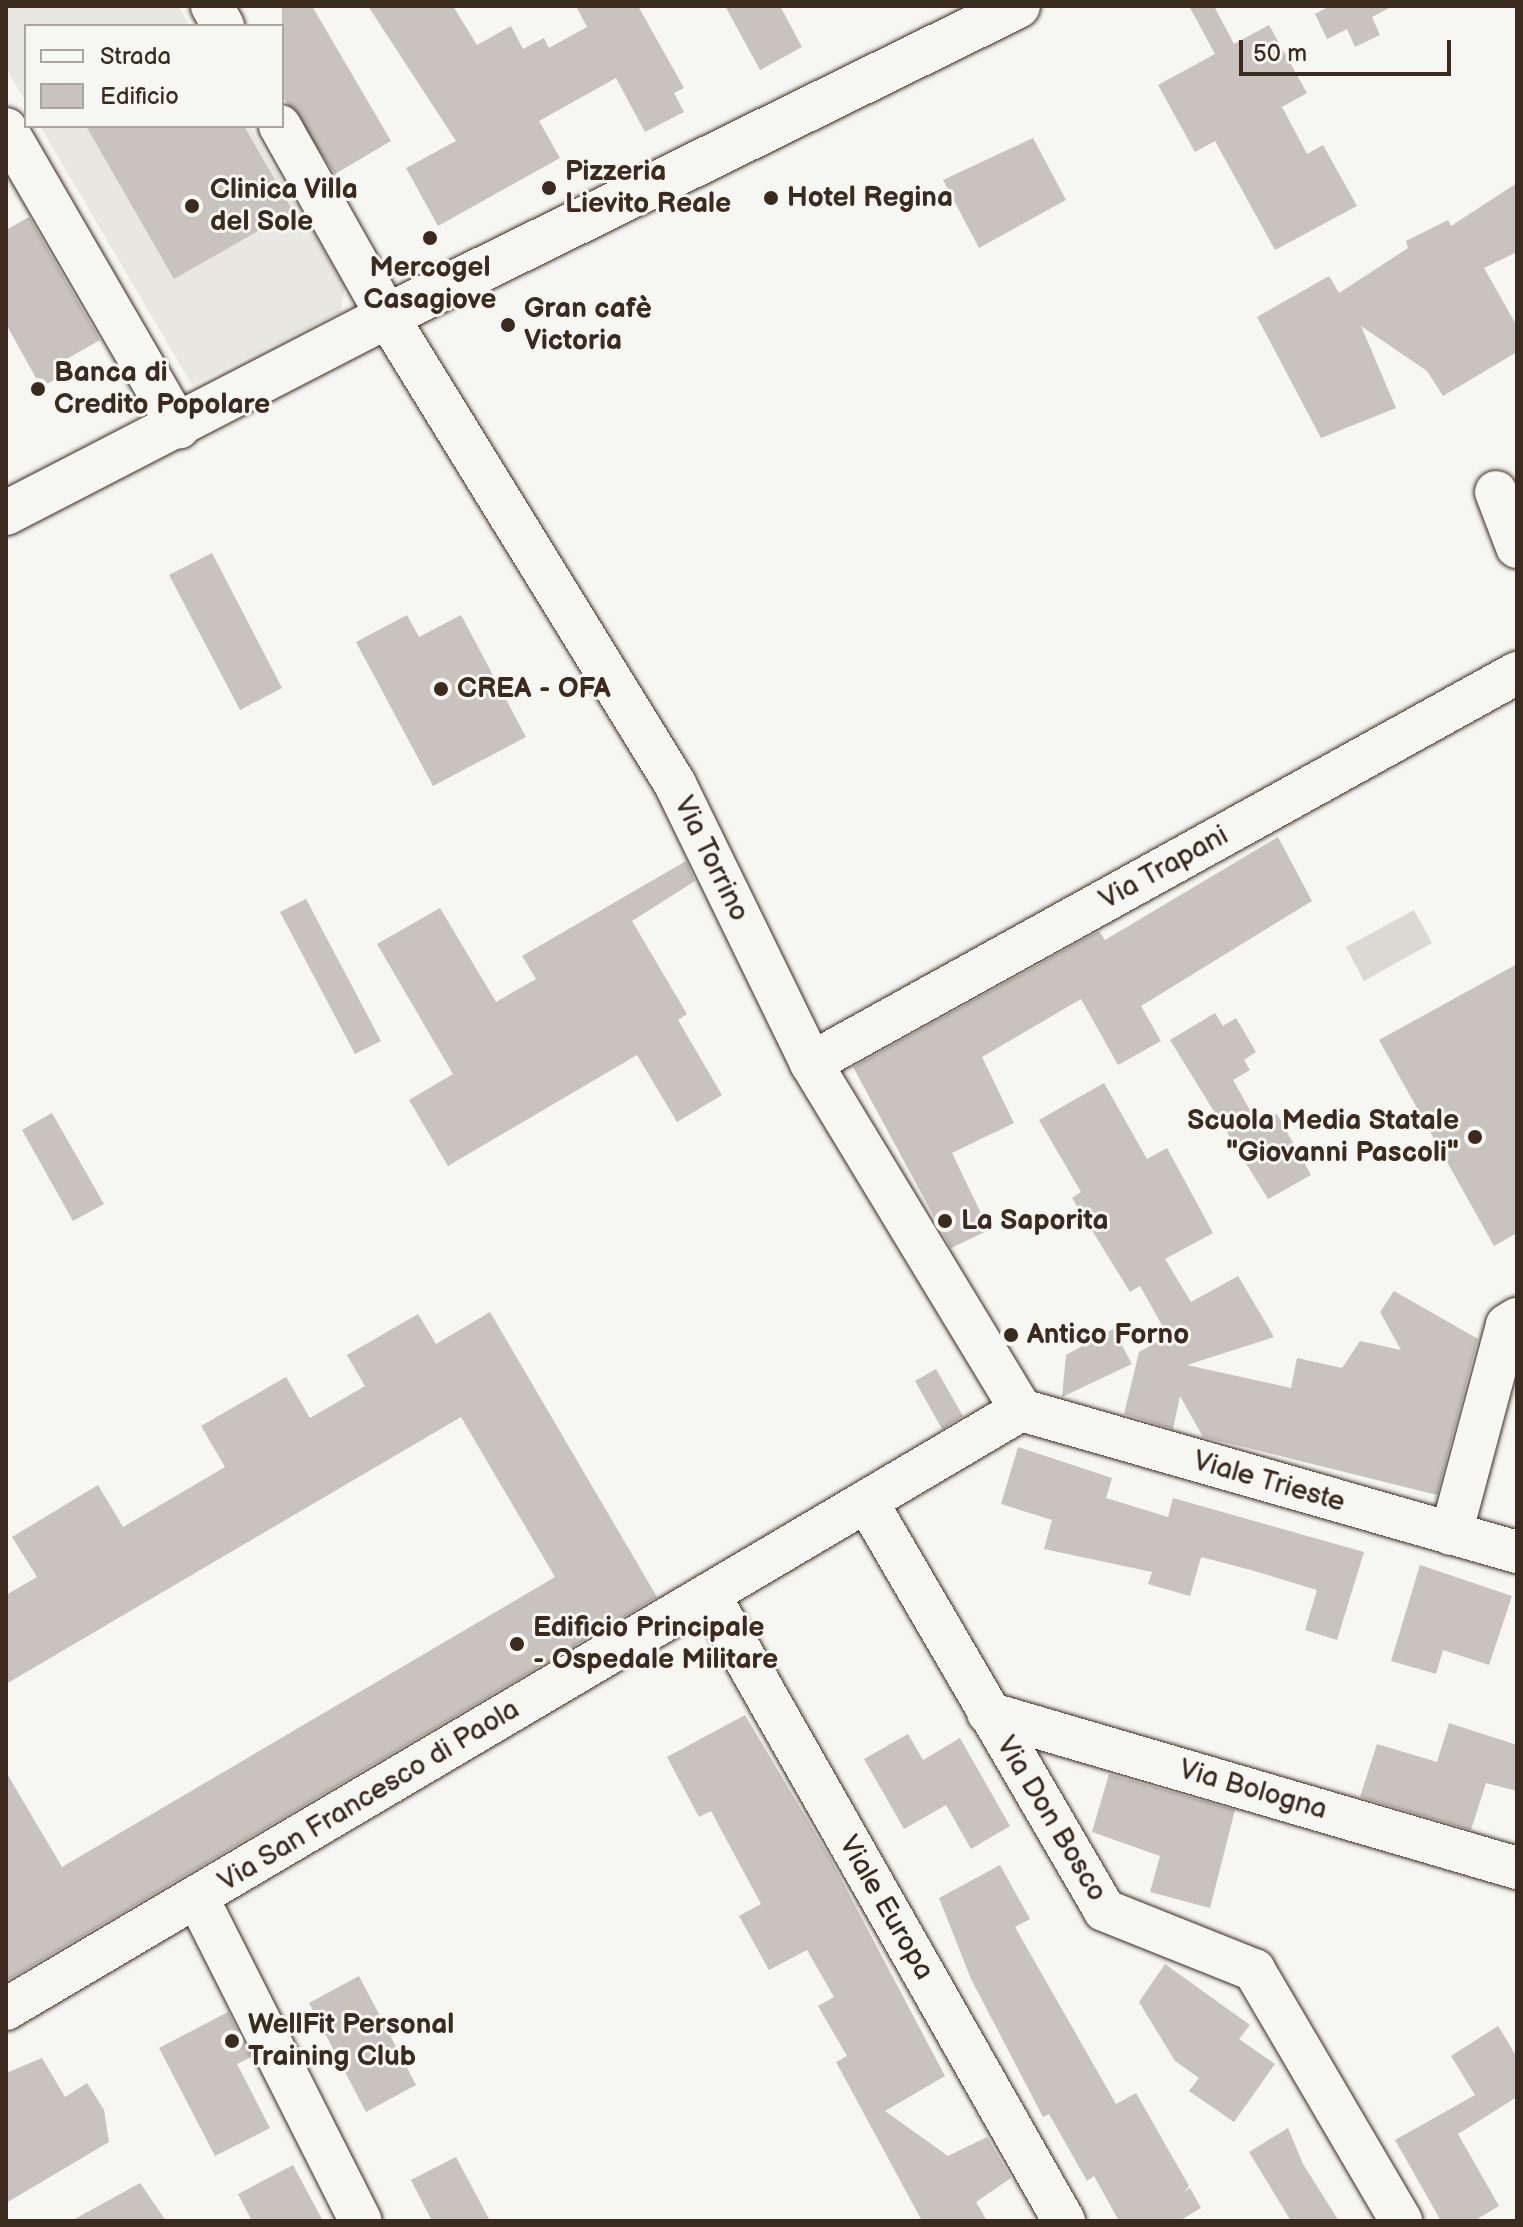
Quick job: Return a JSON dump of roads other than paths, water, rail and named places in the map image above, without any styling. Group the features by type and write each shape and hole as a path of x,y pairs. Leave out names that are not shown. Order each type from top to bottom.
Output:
{"main road":[{"path":"6,513 179,428 387,316 1018,6"}],"street":[{"path":"212,6 222,24"},
{"name":"Via Torrino","path":"281,128 387,316 675,784 811,1063 1021,1410"},
{"path":"6,129 179,428"},
{"path":"1496,492 1517,547"},
{"name":"Via Trapani","path":"811,1063 1517,673"},
{"path":"1451,1534 1507,1325 1517,1319"},
{"name":"Via San Francesco di Paola","path":"6,2009 1021,1410"},
{"name":"Viale Trieste","path":"1021,1410 1517,1552"},
{"name":"Via Don Bosco","path":"867,1502 1104,1910 1254,1970 1401,2221"},
{"name":"Viale Europa","path":"709,1595 1064,2221"},
{"name":"Via Bologna","path":"988,1713 1517,1868"},
{"path":"197,1897 361,2221"}],"place":[{"name":"Pizzeria Lievito Reale","path":"549,188"},
{"name":"Hotel Regina","path":"771,198"},
{"name":"Clinica Villa del Sole","path":"192,206"},
{"name":"Mercogel Casagiove","path":"430,238"},
{"name":"Gran cafè Victoria","path":"508,325"},
{"name":"Banca di Credito Popolare","path":"38,389"},
{"name":"CREA - OFA","path":"441,689"},
{"name":"Scuola Media Statale \"Giovanni Pascoli\"","path":"1475,1137"},
{"name":"La Saporita","path":"945,1221"},
{"name":"Antico Forno","path":"1011,1335"},
{"name":"Edificio Principale - Ospedale Militare","path":"517,1644"},
{"name":"WellFit Personal Training Club","path":"232,2041"}]}
